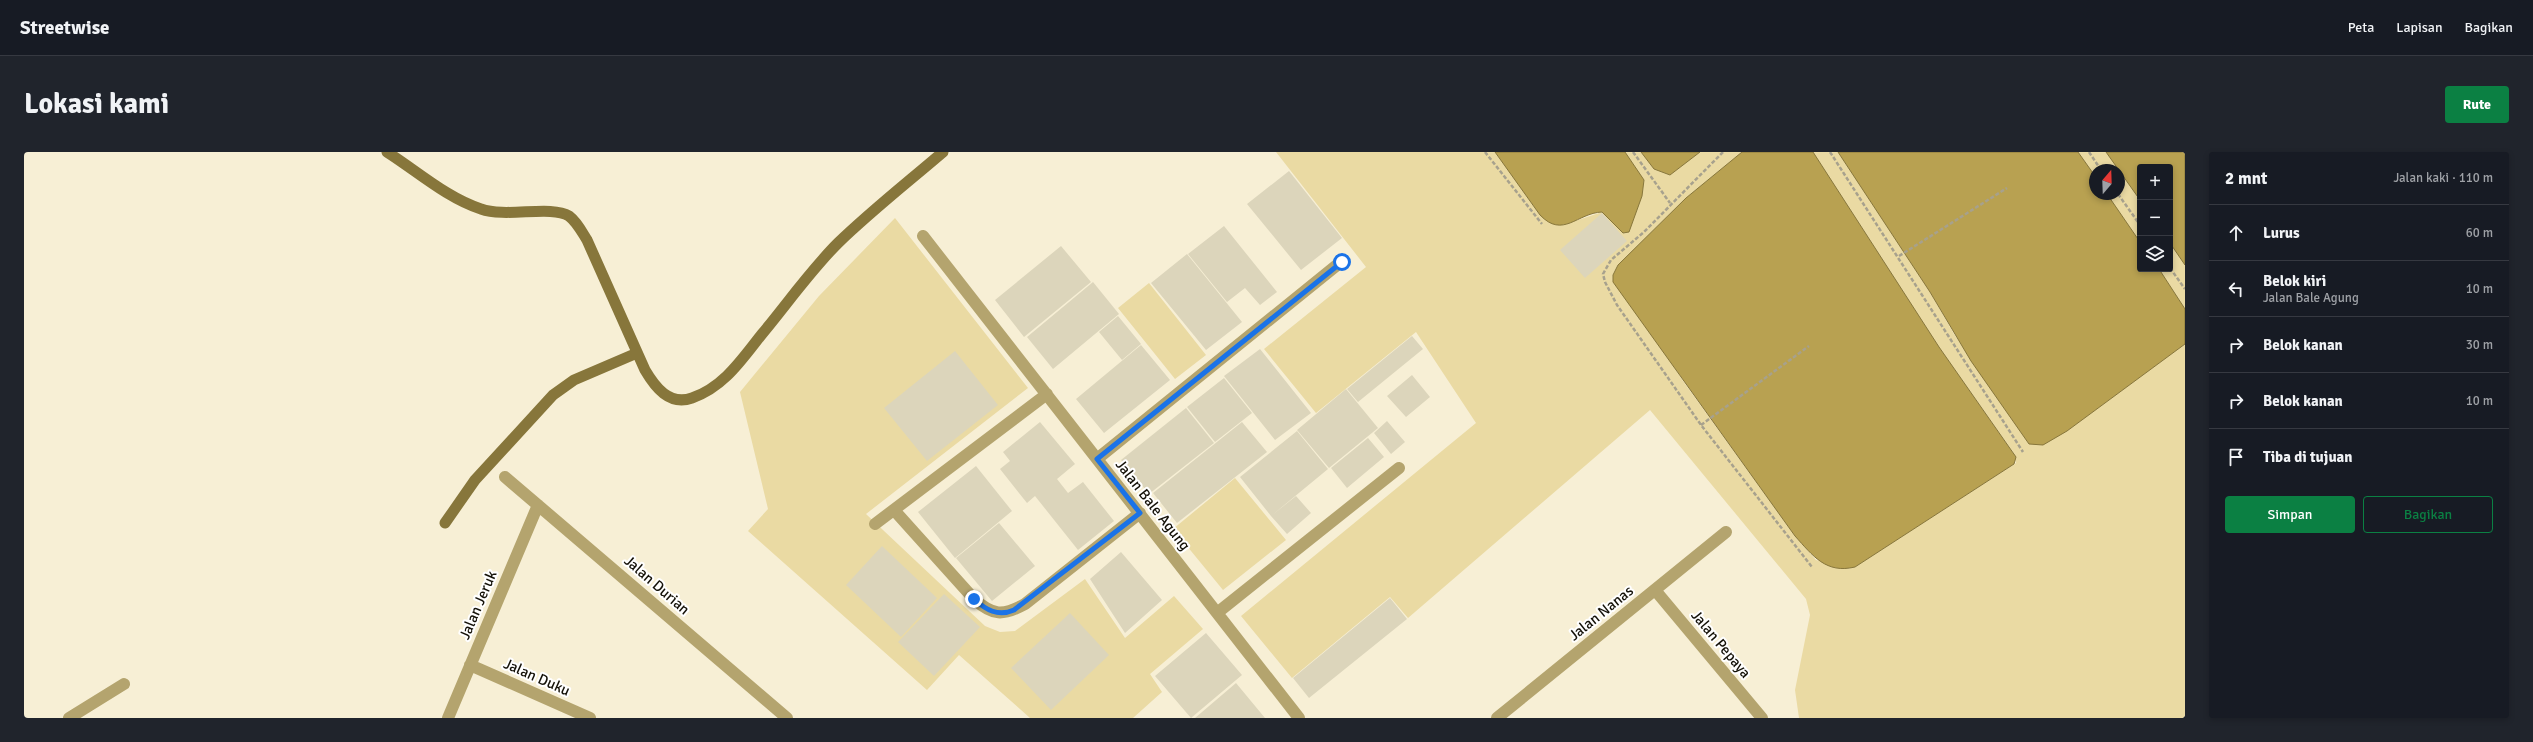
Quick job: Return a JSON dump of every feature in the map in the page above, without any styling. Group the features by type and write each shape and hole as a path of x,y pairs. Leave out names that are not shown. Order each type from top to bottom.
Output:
{"street":[{"name":"Jalan Bale Agung","path":"923,236 1299,718"},
{"path":"1097,459 1342,262"},
{"path":"875,524 1047,394"},
{"path":"1217,613 1399,468"},
{"name":"Jalan Durian","path":"505,477 787,718"},
{"name":"Jalan Jeruk","path":"448,718 538,505"},
{"path":"894,510 974,599 990,611 998,613 1007,613 1024,604 1140,513"},
{"name":"Jalan Nanas","path":"1497,718 1726,532"},
{"name":"Jalan Pepaya","path":"1655,590 1762,718"},
{"name":"Jalan Duku","path":"470,665 590,718"},
{"path":"68,718 124,684"}],"path":[{"path":"1485,152 1542,224"},
{"path":"1633,152 1670,203"},
{"path":"1723,152 1611,260 1604,274 1605,282 1617,305 1701,424 1812,567"},
{"path":"1830,152 1899,256 2023,452"},
{"path":"2090,152 2097,164"},
{"path":"1899,256 2007,188"},
{"path":"2122,200 2137,221"},
{"path":"2173,272 2185,289"},
{"path":"1701,424 1809,346"}],"shaded area":[{"path":"1276,152 1495,152 1540,215 1563,225 1602,212 1623,233 1629,232 1644,180 1625,152 1641,152 1654,169 1670,175 1700,152 1742,152 1686,198 1618,265 1613,275 1683,381 1795,536 1816,560 1848,569 1855,567 2016,463 2013,452 1939,347 1813,152 1838,152 1930,292 1954,334 2029,444 2067,431 2185,344 2185,718 1799,718 1795,690 1810,615 1806,599 1650,410 1408,618 1390,597 1292,678 1241,616 1476,423 1416,332 1316,413 1264,349 1366,267"},
{"path":"1495,152 1625,152 1644,180 1642,196 1629,232 1623,233 1602,212 1593,213 1563,225 1556,225 1548,222 1540,215"},
{"path":"1641,152 1700,152 1670,175 1654,169"},
{"path":"1742,152 1813,152 1939,347 2016,457 2014,464 1855,567 1836,568 1828,566 1814,556 1795,536 1613,282 1613,275 1618,265 1686,198"},
{"path":"1838,152 2078,152 2089,168 2089,200 2111,200 2137,238 2137,272 2161,272 2185,309 2185,344 2067,431 2043,445 2029,444 1971,361 1930,292"},
{"path":"2078,152 2106,152 2115,164 2089,164 2089,168"},
{"path":"2106,152 2185,152 2185,265 2173,247 2173,164 2137,164 2137,196 2125,179 2125,164 2114,164"},
{"path":"2125,179 2137,196 2137,238 2111,200 2125,200"},
{"path":"895,218 1028,388 866,514 985,626 1000,632 1015,631 1085,579 1125,638 1174,596 1203,629 1150,674 1162,692 1133,718 1030,718 959,655 927,690 748,531 768,509 740,392 819,296"},
{"path":"2173,247 2185,265 2185,309 2161,272 2173,272"},
{"path":"1149,283 1206,355 1175,379 1118,308"},
{"path":"1235,478 1286,540 1223,590 1173,529"}],"building":[{"path":"1289,171 1342,238 1301,270 1247,204"},
{"path":"1602,213 1627,241 1585,278 1560,250"},
{"path":"1224,226 1277,292 1260,305 1245,288 1227,302 1188,254"},
{"path":"1061,246 1091,282 1024,337 995,300"},
{"path":"1187,254 1242,322 1206,350 1151,283"},
{"path":"1093,282 1119,314 1053,369 1027,337"},
{"path":"1118,316 1141,344 1122,360 1099,332"},
{"path":"1412,336 1423,349 1358,402 1347,389"},
{"path":"1141,345 1170,380 1104,433 1076,399"},
{"path":"1260,349 1311,413 1275,440 1224,376"},
{"path":"955,351 998,405 927,461 884,408"},
{"path":"1412,375 1430,397 1406,417 1387,396"},
{"path":"1224,378 1252,413 1215,442 1187,407"},
{"path":"1346,389 1378,428 1329,468 1297,430"},
{"path":"1186,408 1214,443 1149,494 1121,460"},
{"path":"1387,421 1405,442 1391,454 1374,433"},
{"path":"1040,422 1075,464 1057,479 1068,493 1083,482 1114,521 1078,550 1035,496 1027,503 1000,469 1010,461 1003,452"},
{"path":"1242,422 1267,452 1177,523 1153,493"},
{"path":"1297,431 1328,469 1271,516 1240,477"},
{"path":"1368,438 1384,457 1347,488 1331,468"},
{"path":"976,466 1012,511 955,558 918,512"},
{"path":"1296,496 1311,513 1287,534 1271,516"},
{"path":"999,523 1035,566 992,601 956,558"},
{"path":"882,546 937,598 901,637 846,585"},
{"path":"1121,552 1162,600 1125,633 1090,579"},
{"path":"944,594 980,627 934,676 898,642"},
{"path":"1390,598 1407,619 1309,698 1293,678"},
{"path":"1070,613 1109,655 1051,710 1011,668"},
{"path":"1206,633 1242,675 1191,718 1155,676"},
{"path":"1236,683 1265,718 1195,718"}],"waterway":[{"path":"387,152 432,184 456,198 481,209 503,212 551,212 561,213 572,218 587,240 645,370 653,383 664,393 670,397 684,400 703,393 723,380 740,362 808,276 838,243 876,208 943,152"},
{"path":"445,523 475,480 553,395 574,380 637,353"}],"route":[{"path":"974,599 982,607 990,611 1007,613 1014,610 1024,604 1140,513 1097,459 1342,262"}]}
